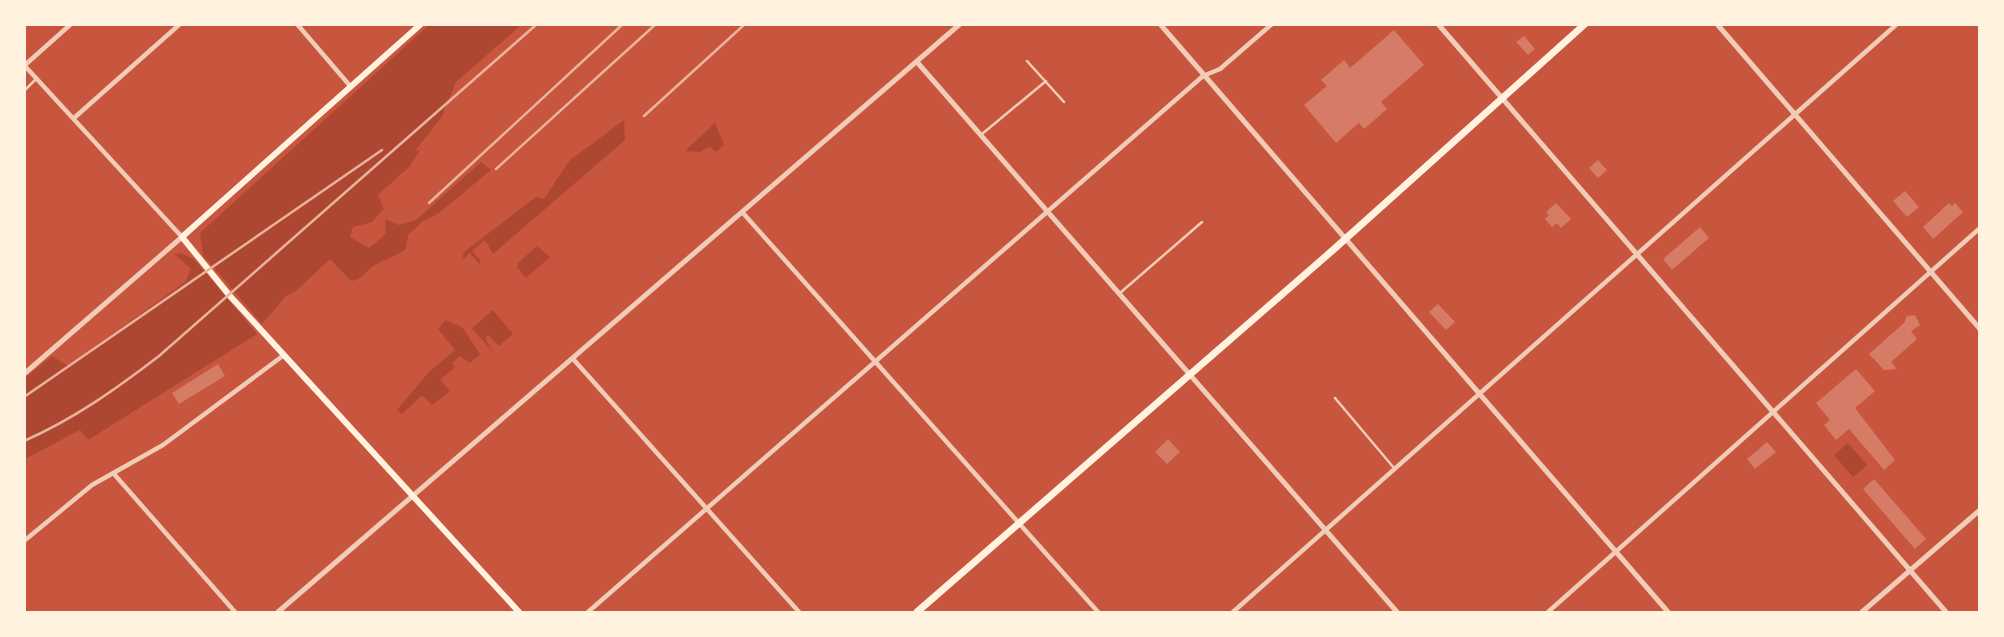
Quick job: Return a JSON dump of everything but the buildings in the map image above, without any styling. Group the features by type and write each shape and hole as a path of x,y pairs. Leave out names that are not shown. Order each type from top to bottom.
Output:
{"main road":[{"path":"421,24 182,237 230,296 519,612"},
{"path":"918,612 1345,239 1585,24"}],"street":[{"path":"24,374 182,237 25,65 71,24"},
{"path":"74,118 180,24"},
{"path":"297,24 351,88"},
{"path":"278,612 574,360 960,24"},
{"path":"1160,24 1479,398 1668,612"},
{"path":"588,612 1049,214 1203,76 1220,69 1272,24"},
{"path":"1438,24 1946,612"},
{"path":"1717,24 1979,330"},
{"path":"1234,612 1797,116 1897,24"},
{"path":"918,62 1397,612"},
{"path":"743,213 1098,612"},
{"path":"1548,612 1979,228"},
{"path":"24,541 92,485 163,445 284,355"},
{"path":"574,360 799,612"},
{"path":"114,474 235,612"},
{"path":"1862,612 1979,510"}],"lane":[{"path":"1027,61 1064,102"},
{"path":"24,91 37,78"},
{"path":"980,135 1046,81"},
{"path":"1119,295 1202,222"},
{"path":"1335,398 1396,470"}],"shaded area":[{"path":"430,24 521,25 456,82 441,118 415,151 420,150 410,166 378,195 384,209 372,222 353,227 350,237 369,248 386,234 385,219 399,225 416,220 481,162 491,170 439,213 422,222 408,235 406,249 402,252 378,263 358,279 351,281 330,259 297,290 285,297 262,324 203,255 200,233"},
{"path":"624,120 625,140 493,254 485,240 472,251 481,261 479,264 470,253 462,260 464,252 536,197 544,199 569,161"},
{"path":"715,123 724,145 716,152 710,147 700,152 685,151"},
{"path":"537,246 550,257 526,278 517,267 518,263"},
{"path":"180,253 194,259 257,334 88,440 80,430 25,459 25,378 52,356 68,366 185,282 191,269 174,254"},
{"path":"493,310 513,334 499,346 488,335 485,338 493,352 472,328"},
{"path":"445,320 462,327 480,354 470,363 460,356 452,363 455,367 440,380 450,391 432,405 422,395 402,414 397,410 429,372 455,350 438,329"},
{"path":"1848,443 1867,465 1853,477 1834,455"}],"railway":[{"path":"24,441 94,403 159,356 537,24"},
{"path":"429,203 623,24"},
{"path":"496,169 656,24"},
{"path":"644,116 745,24"},
{"path":"24,397 382,150"}]}
